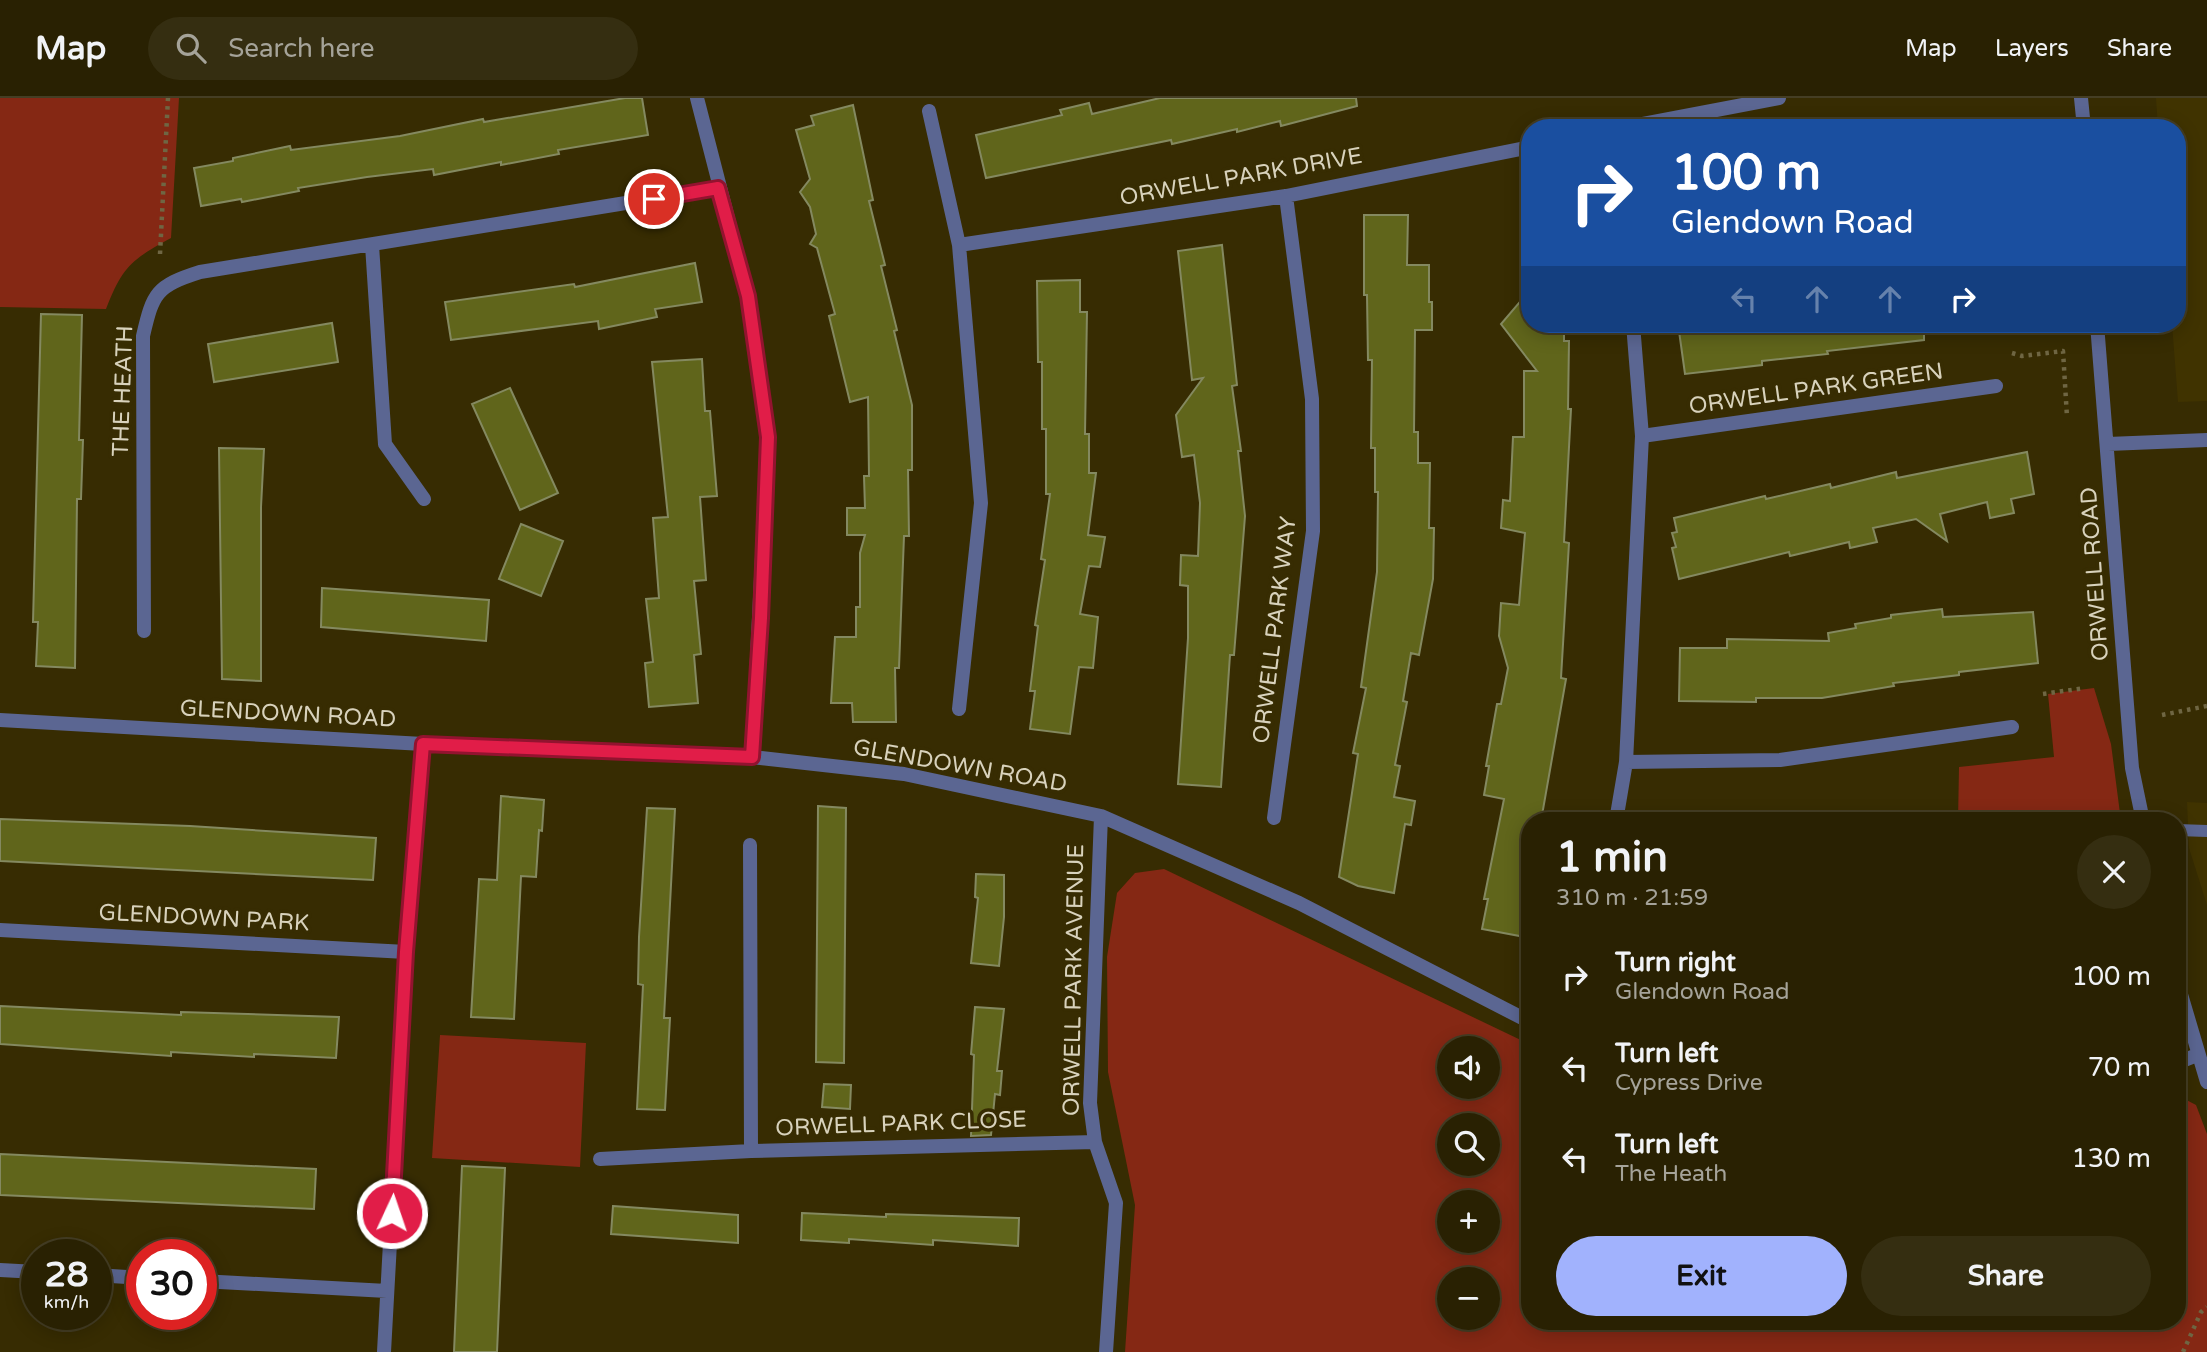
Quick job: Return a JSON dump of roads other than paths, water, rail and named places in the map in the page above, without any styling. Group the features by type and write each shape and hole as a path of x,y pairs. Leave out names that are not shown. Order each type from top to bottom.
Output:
{"street":[{"path":"697,98 718,188 748,296 768,437 752,757"},
{"path":"1669,119 1779,98"},
{"path":"2081,98 2083,119"},
{"path":"929,111 959,245 981,503 959,709"},
{"name":"ORWELL PARK DRIVE","path":"959,245 1286,196 1521,148"},
{"name":"THE HEATH","path":"144,631 144,336 152,301 171,282 200,272 718,188"},
{"name":"ORWELL PARK WAY","path":"1274,818 1313,531 1312,399 1286,196"},
{"path":"372,245 385,444 424,499"},
{"path":"1618,812 1626,762 1642,436 1634,333"},
{"name":"ORWELL ROAD","path":"2098,333 2132,768 2141,812"},
{"name":"ORWELL PARK GREEN","path":"1642,436 1996,387"},
{"path":"2108,444 2207,440"},
{"name":"GLENDOWN ROAD","path":"0,720 423,744 752,757 904,774 1101,816 1299,903 1521,1017"},
{"path":"1626,762 1780,760 2012,727"},
{"path":"384,1352 406,952 423,744"},
{"name":"ORWELL PARK AVENUE","path":"1101,816 1090,1103 1096,1142 1116,1203 1106,1352"},
{"name":"ORWELL PARK CLOSE","path":"750,845 751,1151"},
{"name":"GLENDOWN PARK","path":"0,930 406,952"},
{"path":"2186,1014 2207,1082"},
{"path":"2186,1059 2197,1055"},
{"name":"ORWELL PARK CLOSE","path":"600,1159 751,1151 1096,1142"},
{"path":"0,1270 21,1271"},
{"path":"217,1282 387,1291"}],"lane":[{"path":"2186,830 2207,831"}]}
